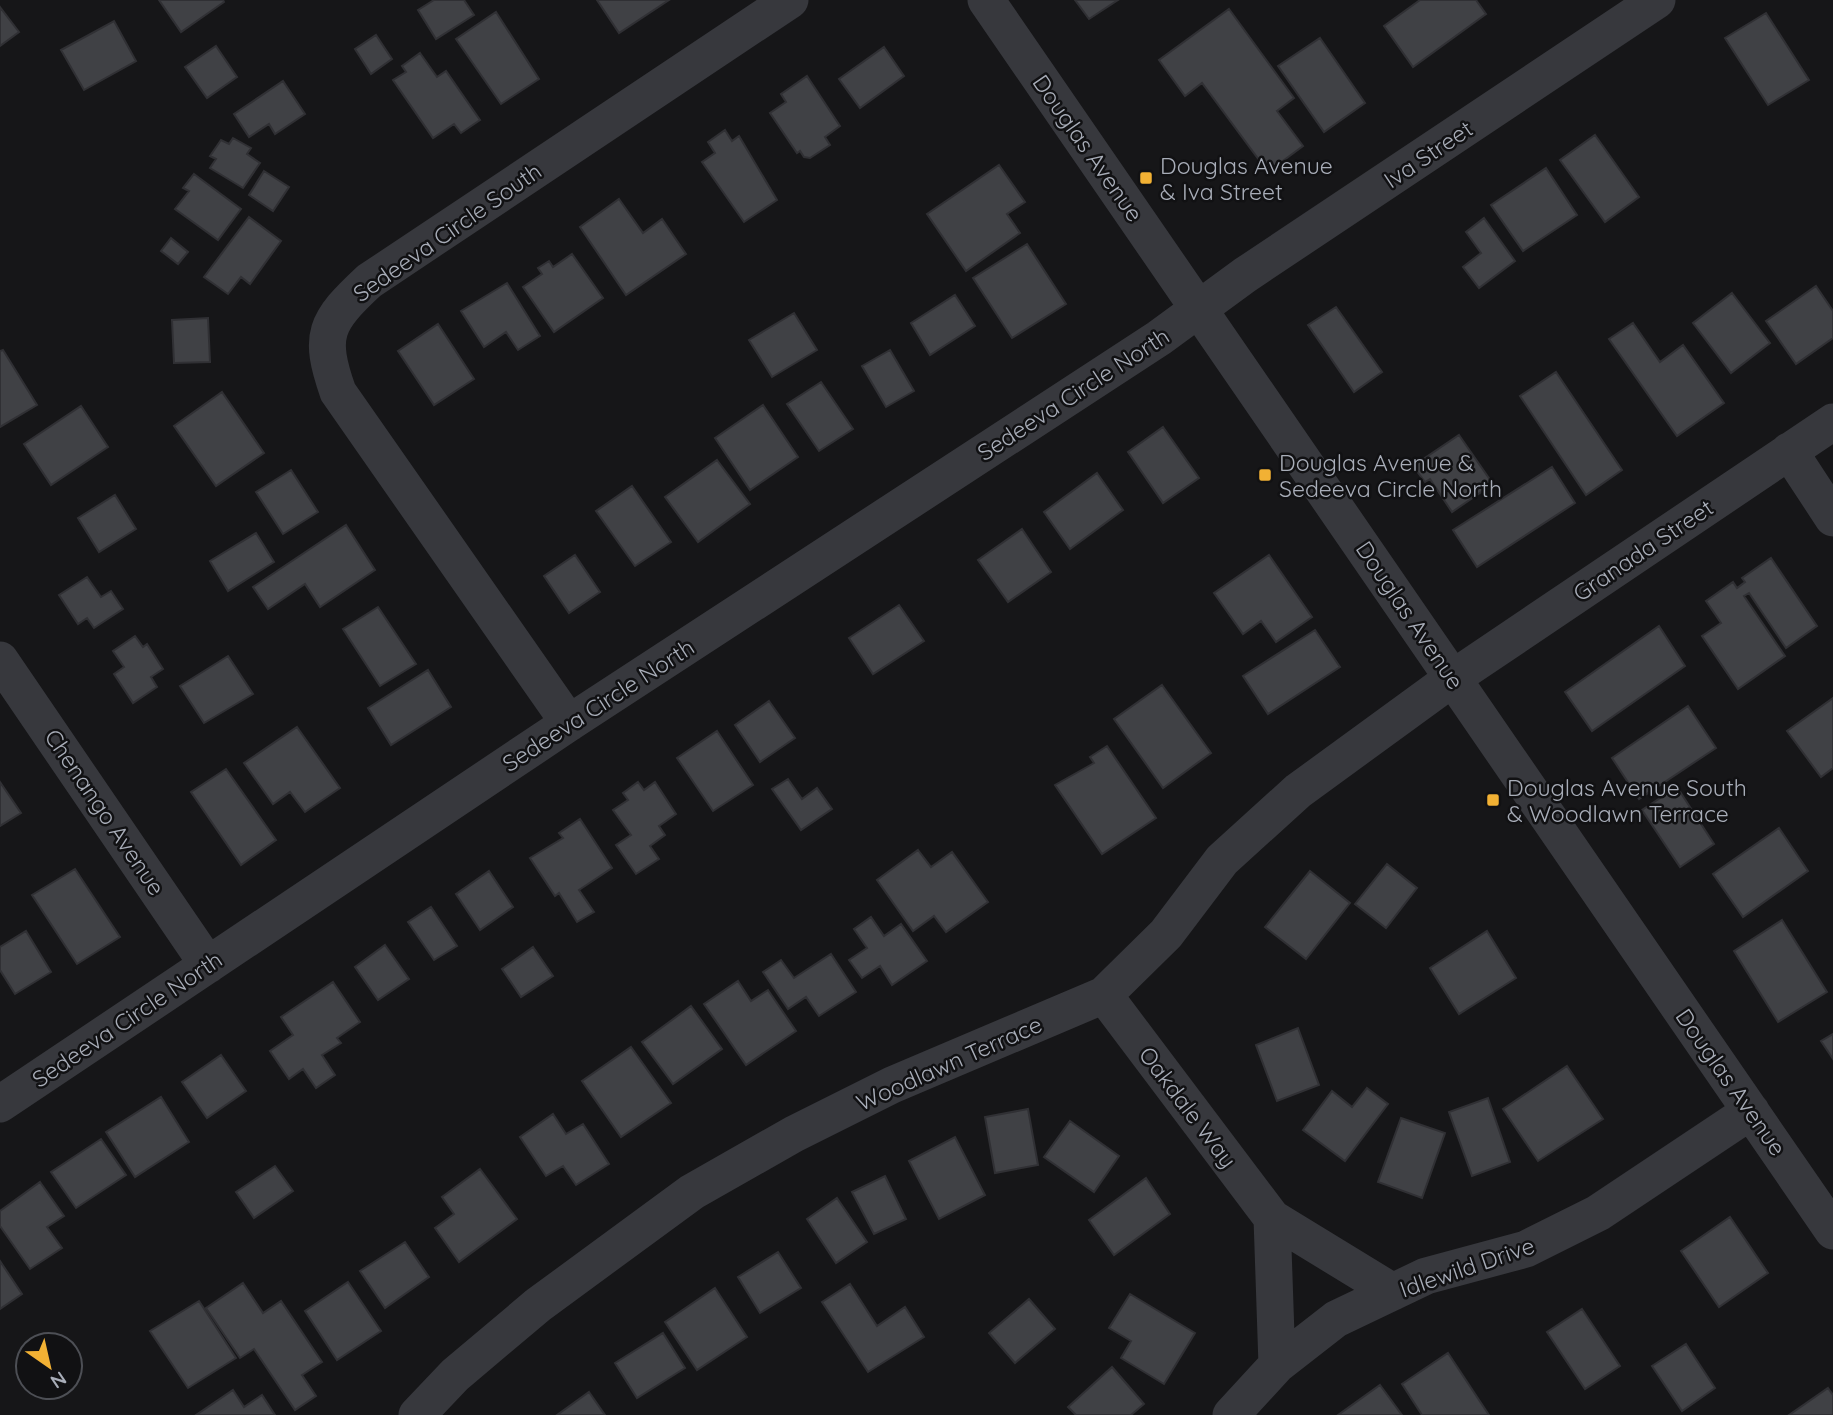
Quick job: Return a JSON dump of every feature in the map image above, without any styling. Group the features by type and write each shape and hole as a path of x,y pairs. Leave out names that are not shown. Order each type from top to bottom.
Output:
{"street":[{"name":"Sedeeva Circle South","path":"569,723 338,393 328,362 327,333 343,304 369,281 790,0"},
{"name":"Douglas Avenue","path":"986,0 1833,1231"},
{"name":"Iva Street","path":"1199,309 1657,0"},
{"name":"Sedeeva Circle North","path":"0,1104 569,723 1199,309"},
{"name":"Granada Street","path":"1453,678 1833,422"},
{"path":"1789,451 1833,518"},
{"name":"Chenango Avenue","path":"0,660 208,965"},
{"name":"Woodlawn Terrace","path":"417,1415 455,1375 538,1305 692,1192 794,1134 892,1085 1104,995 1166,934 1222,860 1298,790 1453,678"},
{"name":"Oakdale Way","path":"1104,995 1272,1218 1393,1292"},
{"name":"Idlewild Drive","path":"1231,1415 1277,1365 1336,1319 1426,1276 1527,1249 1598,1213 1751,1111"},
{"path":"1272,1218 1277,1365"}],"building":[{"path":"159,0 223,0 224,2 181,32"},
{"path":"434,0 464,0 474,15 436,39 418,10"},
{"path":"597,0 669,0 619,33"},
{"path":"1075,0 1118,0 1089,19"},
{"path":"1420,0 1476,0 1486,14 1413,67 1384,26"},
{"path":"0,7 19,32 0,46"},
{"path":"1229,9 1294,98 1277,111 1303,146 1268,172 1202,83 1185,96 1159,60"},
{"path":"496,12 539,79 501,104 456,39"},
{"path":"1766,13 1809,80 1768,105 1725,38"},
{"path":"114,21 136,61 84,90 61,50"},
{"path":"376,35 392,59 371,74 355,49"},
{"path":"1320,38 1365,103 1324,132 1278,66"},
{"path":"216,46 237,77 207,98 185,67"},
{"path":"884,47 904,76 860,108 839,79"},
{"path":"420,53 437,77 446,71 480,120 461,133 454,124 433,138 393,80 406,72 402,66"},
{"path":"807,76 840,126 825,137 830,145 810,158 804,157 800,151 797,153 770,113 786,102 781,94"},
{"path":"283,81 305,114 275,134 269,124 249,137 234,114"},
{"path":"725,130 732,141 739,136 777,200 744,222 702,162 715,153 708,142"},
{"path":"1595,135 1639,197 1605,222 1560,160"},
{"path":"233,138 251,148 247,154 260,163 243,188 210,168 216,159 210,156 221,140 229,144"},
{"path":"999,165 1025,202 1007,214 1020,233 966,271 927,214"},
{"path":"1546,168 1577,215 1523,251 1491,205"},
{"path":"264,171 289,187 273,211 249,195"},
{"path":"194,174 241,209 218,240 175,209 189,191 183,188"},
{"path":"619,199 643,233 662,219 686,254 626,295 580,227"},
{"path":"249,217 281,241 250,284 241,277 228,294 204,277"},
{"path":"1484,218 1515,261 1479,288 1463,267 1481,253 1466,232"},
{"path":"171,238 188,252 178,264 161,251"},
{"path":"1027,244 1066,304 1012,338 973,278"},
{"path":"572,254 603,298 554,332 523,287 542,274 538,268 549,261 553,267"},
{"path":"507,283 540,336 518,350 506,332 484,347 461,311"},
{"path":"1816,286 1833,311 1833,338 1796,364 1766,321"},
{"path":"1732,293 1770,343 1731,373 1693,323"},
{"path":"955,295 975,326 930,355 911,323"},
{"path":"1336,307 1382,372 1354,392 1308,325"},
{"path":"794,313 817,350 772,377 749,340"},
{"path":"208,318 210,362 174,363 172,320"},
{"path":"1633,323 1660,362 1683,345 1724,403 1677,436 1609,339"},
{"path":"438,324 474,379 434,405 398,351"},
{"path":"3,350 37,405 0,427 0,351"},
{"path":"890,350 914,391 886,407 862,366"},
{"path":"1556,372 1622,470 1586,495 1520,396"},
{"path":"821,382 853,429 819,451 787,404"},
{"path":"222,392 264,453 216,486 174,426"},
{"path":"763,405 798,457 750,490 715,438"},
{"path":"81,406 108,447 51,485 24,444"},
{"path":"1163,427 1199,478 1163,503 1128,452"},
{"path":"1459,435 1493,484 1452,512 1430,479 1425,482 1413,466"},
{"path":"717,460 750,504 698,542 665,497"},
{"path":"1552,467 1575,503 1477,567 1453,530"},
{"path":"291,470 318,512 283,534 256,492"},
{"path":"1097,473 1123,510 1070,549 1044,512"},
{"path":"632,486 671,542 635,566 596,511"},
{"path":"115,495 136,529 99,552 78,518"},
{"path":"346,525 375,570 320,607 305,584 268,609 253,587"},
{"path":"1022,529 1051,572 1008,602 978,560"},
{"path":"256,533 274,562 228,591 210,561"},
{"path":"575,555 600,592 569,613 544,576"},
{"path":"1269,555 1312,617 1276,642 1261,621 1243,634 1214,593"},
{"path":"1771,558 1817,626 1786,648 1749,593 1744,596 1785,656 1738,689 1702,636 1721,623 1706,601 1733,582 1737,588 1745,582 1742,578"},
{"path":"87,577 101,597 111,591 123,609 94,628 87,618 78,624 59,595"},
{"path":"899,605 924,641 873,674 849,638"},
{"path":"378,607 416,664 380,686 343,629"},
{"path":"1659,626 1685,666 1592,731 1565,692"},
{"path":"1315,630 1340,667 1268,714 1243,676"},
{"path":"135,636 143,647 147,644 163,669 151,677 157,687 133,703 114,674 124,667 113,651"},
{"path":"228,656 253,694 204,723 180,686"},
{"path":"428,670 451,707 391,745 368,708"},
{"path":"1162,685 1211,753 1163,788 1114,719"},
{"path":"1833,698 1833,768 1821,777 1787,731"},
{"path":"769,701 795,738 760,762 735,725"},
{"path":"1688,706 1716,748 1639,799 1612,758"},
{"path":"297,727 340,788 305,812 290,792 273,804 244,763"},
{"path":"717,731 753,785 713,811 677,758"},
{"path":"1107,746 1156,818 1102,854 1055,785 1094,763 1090,757"},
{"path":"226,769 276,840 241,865 191,792"},
{"path":"788,779 802,799 817,788 832,809 801,830 772,789"},
{"path":"0,782 21,813 0,826"},
{"path":"638,782 644,790 655,782 676,814 659,826 665,835 650,846 659,859 636,874 616,845 631,835 613,810 628,800 623,793"},
{"path":"1677,787 1714,844 1680,867 1642,810"},
{"path":"580,819 612,868 579,890 594,912 577,922 559,893 555,896 530,858 563,838 559,833"},
{"path":"1779,828 1808,871 1743,917 1713,874"},
{"path":"918,850 931,867 952,852 988,902 946,932 934,916 913,931 877,880"},
{"path":"1387,864 1417,888 1386,928 1355,904"},
{"path":"75,869 120,937 77,964 32,895"},
{"path":"489,871 513,907 480,930 456,894"},
{"path":"1310,871 1350,903 1306,959 1265,927"},
{"path":"431,907 457,946 434,960 408,922"},
{"path":"871,917 884,936 901,924 927,961 892,985 880,966 862,978 849,960 867,948 854,929"},
{"path":"1782,920 1827,992 1778,1022 1734,951"},
{"path":"26,931 51,972 15,994 0,970 0,947"},
{"path":"1487,931 1516,978 1459,1014 1430,968"},
{"path":"385,945 409,979 378,1000 355,967"},
{"path":"533,947 553,976 521,997 502,969"},
{"path":"831,954 856,992 819,1016 806,997 788,1009 763,972 781,960 794,978"},
{"path":"738,981 751,1001 768,990 796,1031 746,1065 704,1004"},
{"path":"333,982 360,1022 337,1038 341,1043 322,1055 335,1075 316,1088 303,1069 289,1079 270,1051 293,1035 281,1017"},
{"path":"691,1006 722,1049 673,1084 642,1042"},
{"path":"1298,1028 1319,1085 1277,1101 1256,1045"},
{"path":"1833,1034 1833,1059 1821,1041"},
{"path":"631,1047 671,1103 621,1137 582,1081"},
{"path":"221,1055 246,1091 207,1118 182,1082"},
{"path":"1567,1066 1603,1119 1538,1161 1503,1109"},
{"path":"1367,1088 1388,1104 1345,1161 1303,1130 1332,1091 1352,1107"},
{"path":"161,1097 189,1142 135,1177 106,1132"},
{"path":"1488,1098 1510,1162 1472,1176 1449,1112"},
{"path":"1028,1109 1038,1165 995,1173 985,1117"},
{"path":"553,1114 566,1134 583,1124 609,1164 576,1185 563,1166 546,1176 520,1137"},
{"path":"1401,1118 1445,1133 1422,1198 1378,1182"},
{"path":"1070,1121 1119,1156 1094,1192 1044,1157"},
{"path":"955,1137 985,1195 939,1219 909,1161"},
{"path":"101,1139 126,1175 76,1208 51,1172"},
{"path":"275,1166 293,1191 254,1218 236,1192"},
{"path":"480,1169 517,1219 459,1262 435,1228 454,1214 442,1197"},
{"path":"885,1176 906,1219 874,1234 852,1192"},
{"path":"1146,1178 1170,1214 1114,1255 1089,1220"},
{"path":"40,1182 64,1216 47,1227 62,1248 30,1269 0,1226 0,1211"},
{"path":"837,1198 867,1242 836,1263 807,1219"},
{"path":"1730,1217 1768,1273 1719,1307 1681,1251"},
{"path":"405,1242 429,1277 385,1308 360,1271"},
{"path":"778,1252 801,1288 760,1313 738,1277"},
{"path":"0,1261 22,1294 0,1309"},
{"path":"348,1282 381,1331 337,1360 305,1311"},
{"path":"243,1283 263,1313 281,1301 322,1362 302,1375 316,1396 295,1410 254,1349 240,1358 206,1308"},
{"path":"850,1284 877,1326 905,1307 924,1337 868,1372 822,1302"},
{"path":"715,1288 747,1337 697,1370 665,1322"},
{"path":"1130,1294 1195,1333 1164,1384 1121,1358 1131,1341 1109,1328"},
{"path":"1029,1299 1055,1329 1015,1363 989,1333"},
{"path":"199,1301 236,1358 188,1388 150,1331"},
{"path":"1582,1309 1620,1366 1585,1389 1547,1332"},
{"path":"663,1333 685,1368 637,1398 615,1363"},
{"path":"1686,1344 1715,1388 1682,1411 1652,1366"},
{"path":"1448,1353 1489,1415 1422,1415 1402,1384"},
{"path":"1112,1367 1144,1404 1131,1415 1076,1415 1068,1407"},
{"path":"1380,1385 1402,1415 1338,1415"},
{"path":"1828,1388 1833,1395 1833,1415 1789,1415"},
{"path":"233,1390 244,1407 262,1395 275,1415 196,1415"},
{"path":"589,1392 605,1415 557,1415"}],"place":[{"name":"Douglas Avenue & Iva Street","path":"1146,178"},
{"name":"Douglas Avenue & Sedeeva Circle North","path":"1265,475"},
{"name":"Douglas Avenue South & Woodlawn Terrace","path":"1493,800"}]}
